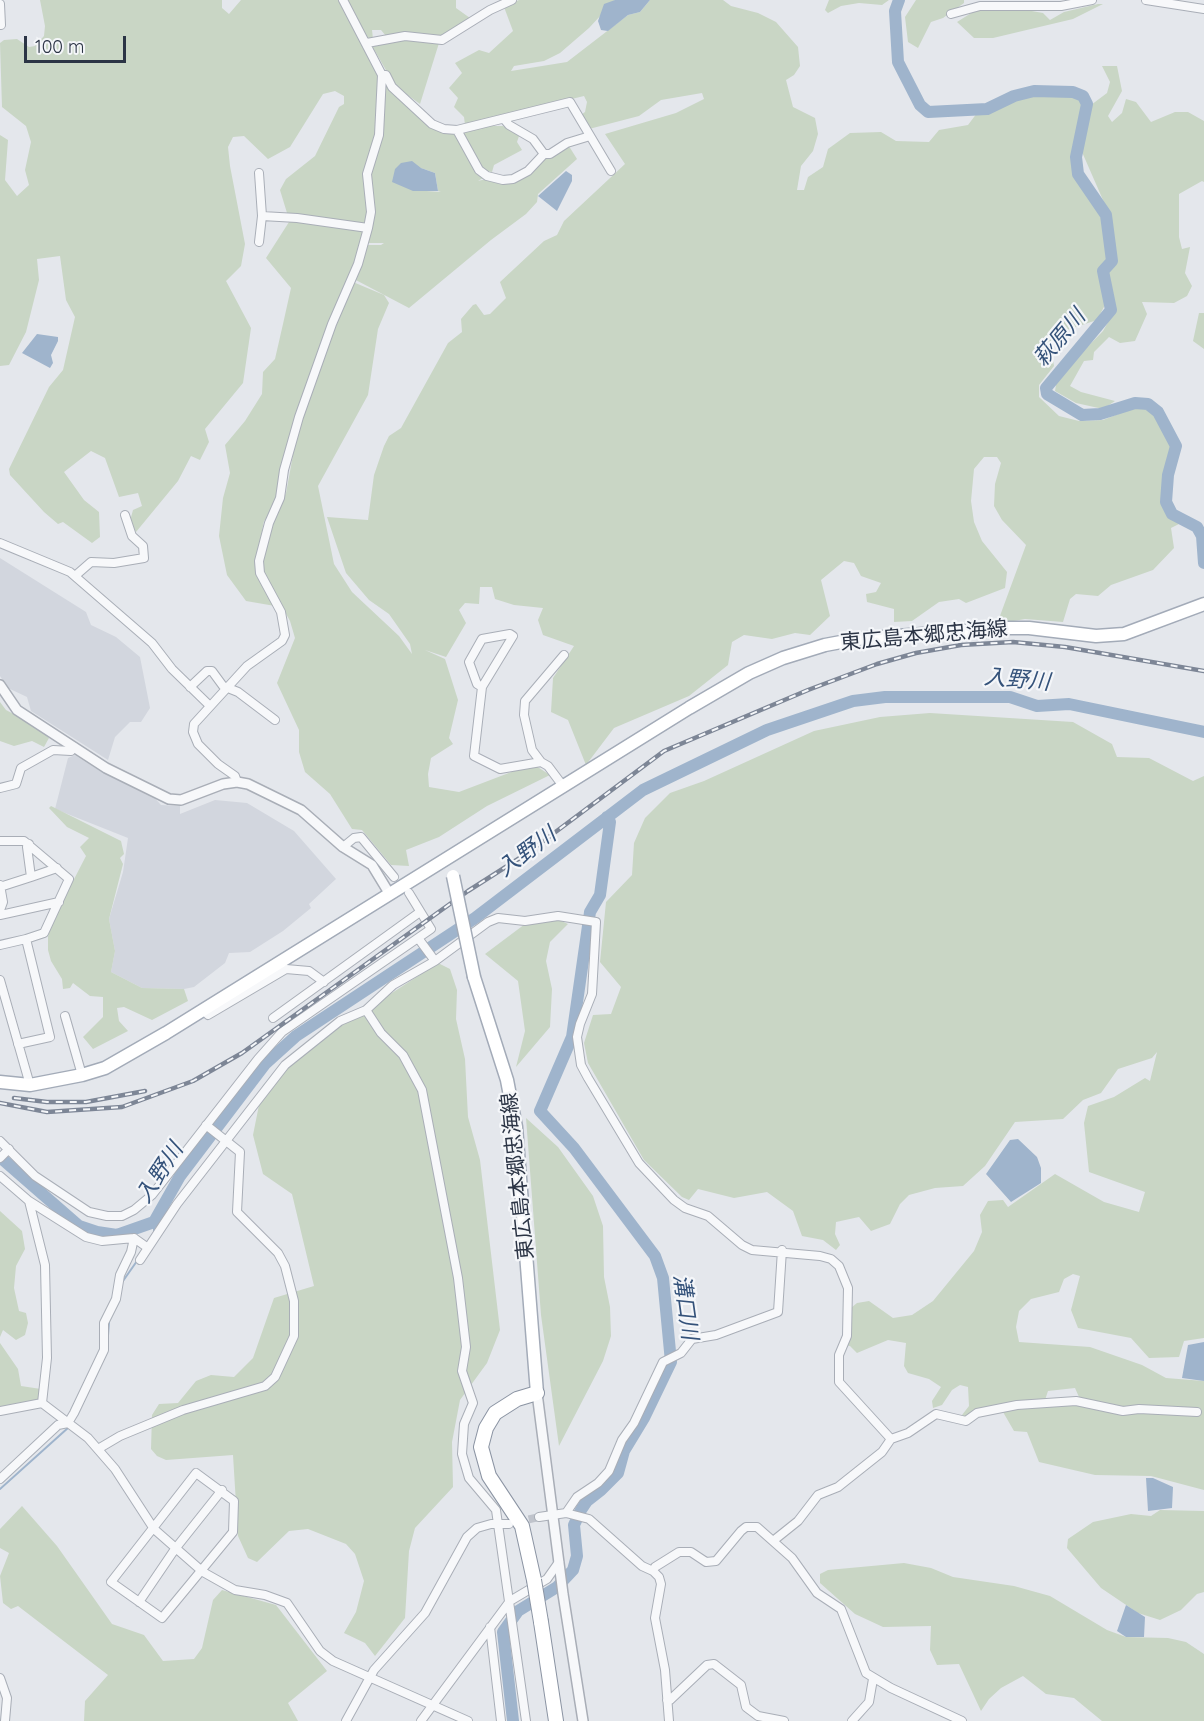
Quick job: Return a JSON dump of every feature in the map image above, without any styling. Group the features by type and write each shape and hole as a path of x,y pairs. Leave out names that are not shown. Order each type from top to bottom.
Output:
{"highway":[{"path":"537,1393 517,1399 495,1413 486,1428 481,1447 486,1470 517,1515 530,1550 556,1721"}],"main road":[{"name":"東広島本郷忠海線","path":"0,1082 30,1085 105,1068 203,1010 389,892 749,672 825,645 857,639 1003,628 1029,628 1096,636 1124,634 1204,604"},
{"name":"東広島本郷忠海線","path":"443,860 453,876 474,978 507,1080 516,1127 537,1393"}],"street":[{"path":"237,782 235,776 218,764 198,744 193,732 194,724 226,687 259,655 282,641 285,635 281,612 260,573 261,549 280,498 284,470 298,417 332,324 358,264 371,213 367,174 379,135 382,75 343,0"},
{"path":"367,43 405,36 442,40 490,10 512,0"},
{"path":"951,14 980,6 1061,6 1092,0"},
{"path":"1146,0 1204,9"},
{"path":"0,2 1,25"},
{"path":"382,75 386,75 392,87 432,124 444,129 457,130 570,102 611,171"},
{"path":"504,119 509,125 533,139 544,154"},
{"path":"457,130 479,170 487,176 503,180 522,175 544,154 550,154 567,143 590,136"},
{"path":"259,173 262,216 259,242"},
{"path":"262,216 297,218 368,228"},
{"path":"75,576 91,562 114,563 144,558 143,546 132,536 125,514"},
{"path":"0,543 75,576 152,644 209,705"},
{"path":"482,687 477,684 469,662 482,639 510,634 513,636 482,687 474,756 500,769 530,761 541,762"},
{"path":"563,786 532,750 524,715 525,701 564,655"},
{"path":"190,687 207,671 212,671 226,687 257,705 275,720"},
{"path":"0,685 17,710 106,768 169,799 180,800 223,784 237,782 248,784 301,810 343,847 372,865 389,892"},
{"path":"0,788 16,784 21,768 53,750 71,751 74,747"},
{"path":"343,847 354,838 361,837 394,877"},
{"path":"0,842 24,841 69,879 44,933 0,945"},
{"path":"29,844 27,847 32,877"},
{"path":"0,909 3,903 0,886 57,868"},
{"path":"0,1141 35,1176 89,1212 106,1216 122,1216 134,1210 152,1195 282,1032 420,941 430,929 409,893"},
{"path":"0,915 59,902"},
{"path":"273,1018 420,912"},
{"path":"0,1479 58,1425 68,1423 87,1389 104,1350 104,1323 116,1299 118,1280 131,1252 142,1244 177,1204 267,1085 285,1065 340,1021 366,1010 393,985 434,960 488,922 498,918 525,921 558,916 596,922 593,983 577,1037 581,1065 588,1078 639,1163 674,1200 685,1208 708,1216 742,1245 752,1250 782,1250 820,1256 831,1259 839,1266 848,1288 847,1336 839,1355 839,1382 891,1439"},
{"path":"18,1044 50,1037 26,939"},
{"path":"420,941 434,960"},
{"path":"203,1010 208,1015 286,969 309,971 324,982"},
{"path":"0,980 30,1085"},
{"path":"366,1010 381,1033 404,1055 422,1090 458,1278 466,1347 462,1371 473,1403 464,1424 462,1454 470,1478 496,1510 526,1721"},
{"path":"65,1016 82,1075"},
{"path":"98,1449 120,1436 183,1410 265,1386 275,1377 294,1336 295,1322 287,1271 278,1253 237,1212 240,1152 206,1125"},
{"path":"0,1158 9,1149"},
{"path":"0,1176 29,1202 86,1237 102,1241 142,1244"},
{"path":"29,1202 45,1265 47,1358 42,1403"},
{"path":"140,1260 142,1244"},
{"path":"568,1514 578,1497 598,1483 609,1471 622,1440 634,1423 663,1362 675,1358 692,1339 716,1335 778,1312 782,1250"},
{"path":"537,1393 563,1594 583,1721"},
{"path":"773,1541 798,1521 818,1495 838,1487 882,1452 891,1439 908,1432 936,1414 966,1421 977,1413 1017,1405 1076,1401 1123,1411 1139,1409 1197,1412"},
{"path":"0,1412 42,1403 98,1449 154,1529 203,1572 235,1590 265,1595 287,1603 320,1651 333,1661 468,1721"},
{"path":"196,1473 222,1490 234,1501 233,1532 203,1572 162,1618 111,1581 196,1473"},
{"path":"138,1602 175,1549 222,1490"},
{"path":"539,1517 568,1514 596,1523 642,1566 653,1571 661,1584 655,1618 665,1670 669,1721"},
{"path":"346,1721 371,1677 425,1613 467,1537 477,1528 509,1524"},
{"path":"653,1571 655,1567 679,1552 691,1552 706,1562 716,1560 746,1527 757,1527 798,1565 817,1593 841,1609 862,1666 873,1679 962,1721"},
{"path":"421,1721 510,1601 547,1579 559,1562"},
{"path":"490,1627 501,1721"},
{"path":"666,1700 670,1700 707,1665 714,1664 741,1685 746,1707 764,1718 777,1718 784,1721"},
{"path":"0,1678 7,1698 5,1721"},
{"path":"852,1721 869,1702 873,1679"}],"shaded area":[{"path":"0,558 86,612 91,625 116,637 140,657 150,708 141,722 130,722 115,737 108,760 31,711 27,697 8,688 0,676"},
{"path":"75,755 100,771 151,794 161,805 180,806 180,814 215,800 247,803 294,831 336,879 309,904 311,908 283,931 250,952 229,953 225,963 194,987 184,989 142,988 111,972 115,951 109,919 123,872 128,838 55,809 68,758"}],"green space":[{"path":"40,0 222,0 222,8 229,14 241,0 340,0 380,75 376,138 364,172 369,206 365,224 287,213 280,190 286,179 315,156 339,107 344,104 344,96 335,91 323,94 290,147 268,159 244,136 233,137 228,147 230,166 245,244 241,266 226,281 251,328 243,383 205,429 209,442 200,460 191,456 178,481 136,532 130,521 133,510 142,506 138,493 119,497 105,458 91,451 64,472 84,500 99,512 100,537 92,543 63,522 58,524 44,512 10,475 9,469 49,387 63,370 75,317 66,300 60,256 37,259 39,280 26,332 9,365 0,366 0,135 8,140 5,180 17,196 29,185 25,170 31,142 26,126 2,107 0,43 4,40 17,39 29,47 35,46 44,36 45,26"},
{"path":"345,0 456,0 456,8 470,18 442,38 404,34 386,36 381,30 372,30 373,39 365,37"},
{"path":"519,0 615,0 589,28 560,53 544,61 514,66 511,71 567,62 628,15 640,12 650,0 723,0 731,6 758,13 776,22 798,47 800,66 794,75 786,80 793,107 815,118 818,134 813,151 801,166 797,190 804,190 808,177 823,167 828,149 850,133 881,132 896,141 929,142 939,130 968,125 977,113 992,110 1014,97 1034,92 1072,93 1083,99 1084,106 1073,157 1076,174 1105,218 1110,260 1101,270 1105,305 1097,320 1061,332 1050,342 1054,366 1039,385 1039,397 1059,416 1079,421 1103,420 1136,407 1146,408 1156,415 1176,446 1166,475 1164,503 1171,515 1183,522 1171,528 1174,548 1153,570 1111,585 1098,596 1076,594 1070,599 1063,622 1025,619 997,624 1026,545 1002,520 994,506 995,484 1001,463 997,457 984,457 974,469 971,501 974,522 982,541 1007,572 1005,588 966,603 959,599 939,602 912,621 894,622 894,609 867,602 866,594 876,592 881,583 861,576 854,563 844,561 821,580 830,616 810,635 795,633 772,639 744,635 732,642 728,665 689,696 614,728 586,765 568,720 551,712 553,678 574,646 543,635 538,620 543,608 514,605 495,599 492,587 480,587 479,604 465,603 459,610 466,623 446,657 425,650 445,659 458,700 449,738 453,744 431,758 428,774 429,787 459,792 514,771 536,766 550,775 487,806 439,837 406,850 409,866 391,865 362,830 352,829 330,794 305,772 299,752 299,730 277,683 295,638 290,621 263,572 261,562 271,524 286,493 300,417 334,324 353,282 384,295 389,303 378,329 368,395 318,486 334,564 352,592 399,636 412,654 410,644 389,614 369,600 346,573 327,517 368,520 374,475 384,446 389,436 401,428 448,343 462,332 461,319 476,304 484,315 490,314 506,298 500,282 544,241 557,235 564,221 625,164 605,134 676,113 704,99 702,93 661,100 639,116 589,129 581,115 585,112 587,102 584,96 465,125 464,117 454,107 458,98 449,88 462,73 455,63 479,50 489,53 513,31 504,7"},
{"path":"829,0 889,0 882,5 859,3 841,6 828,13 825,10"},
{"path":"916,0 964,0 964,3 943,18 931,22 918,48 908,42 905,17"},
{"path":"1103,4 1073,19 993,38 974,38 957,22 976,10 1015,8 1043,13 1050,20 1064,12"},
{"path":"405,39 439,43 420,104 395,86 371,44"},
{"path":"1102,66 1117,66 1122,91 1108,116 1112,122 1122,113 1126,99 1136,102 1151,122 1175,112 1188,112 1204,121 1204,182 1179,194 1179,237 1182,249 1190,247 1185,273 1192,286 1187,296 1174,303 1142,302 1147,314 1135,341 1120,343 1109,337 1094,352 1093,360 1084,361 1070,386 1081,392 1115,401 1103,409 1076,403 1055,391 1057,378 1103,331 1115,310 1107,272 1116,260 1110,216 1082,152 1091,105 1107,93 1110,82"},
{"path":"386,85 432,126 455,132 483,178 478,181 486,179 500,184 527,173 544,154 567,143 577,159 538,194 537,202 526,214 409,308 352,278 366,245 384,243 368,243 370,181 382,131","holes":["421,168 435,173 438,191 441,192 412,190"]},
{"path":"482,126 503,126 519,136 517,142 522,150 494,165 492,172 483,170 461,131"},
{"path":"304,220 363,231 355,261 329,320 296,417 277,497 271,513 264,521 256,561 275,606 246,601 227,575 219,536 223,498 230,473 225,445 245,421 262,394 263,372 275,359 291,288 266,258 289,222"},
{"path":"1199,313 1204,313 1204,349 1193,341"},
{"path":"0,702 6,710 38,727 49,738 44,747 32,741 14,746 0,741"},
{"path":"930,713 1073,722 1112,744 1117,757 1149,758 1193,781 1204,776 1204,1338 1184,1341 1179,1357 1149,1358 1131,1338 1078,1328 1071,1310 1080,1276 1073,1274 1064,1279 1059,1292 1031,1299 1019,1311 1016,1327 1019,1342 1090,1347 1142,1365 1166,1378 1204,1381 1204,1490 1151,1476 1095,1475 1039,1462 1027,1432 1014,1431 1003,1412 1007,1409 1075,1404 1079,1397 1075,1388 1048,1391 1045,1400 965,1417 962,1415 969,1406 968,1387 960,1385 952,1390 942,1405 933,1408 932,1401 941,1387 929,1379 908,1373 904,1366 906,1343 888,1340 857,1353 850,1346 842,1345 846,1312 857,1303 869,1301 893,1318 912,1315 933,1301 974,1251 982,1232 980,1215 988,1201 1003,1200 1008,1207 1055,1174 1104,1202 1139,1212 1145,1192 1089,1172 1084,1123 1088,1106 1114,1097 1145,1078 1150,1081 1157,1052 1152,1058 1118,1069 1101,1093 1083,1100 1063,1119 1015,1122 985,1166 963,1186 935,1188 909,1195 900,1204 890,1224 871,1231 859,1217 836,1222 835,1234 840,1245 836,1250 823,1240 802,1236 793,1211 767,1192 734,1198 698,1189 689,1200 682,1197 644,1160 588,1063 584,1043 593,1015 611,1014 621,987 600,962 606,902 632,875 634,843 645,818 670,793 704,781 814,731 880,717"},
{"path":"51,806 121,841 124,854 120,858 123,864 109,919 115,951 111,972 142,988 184,989 188,1001 152,1020 124,1007 117,1008 119,1021 128,1031 93,1049 83,1037 103,1017 103,997 90,996 73,983 70,988 63,989 62,979 51,961 48,950 48,936 55,916 86,856 80,847 89,838 67,827 49,808"},
{"path":"557,919 568,924 550,942 546,961 552,989 550,1027 516,1067 525,1031 518,981 485,954 525,924"},
{"path":"438,963 450,969 457,990 456,1019 465,1059 468,1117 480,1160 500,1330 487,1363 460,1400 452,1442 453,1487 415,1528 409,1551 405,1618 375,1656 365,1643 344,1633 356,1612 364,1581 355,1554 346,1544 308,1529 289,1531 257,1562 248,1558 238,1536 233,1455 166,1460 157,1456 151,1449 152,1415 159,1404 178,1403 196,1381 211,1375 234,1377 253,1358 274,1298 314,1286 292,1194 263,1174 253,1135 263,1085 312,1045"},
{"path":"526,1118 558,1147 593,1196 603,1226 604,1277 610,1307 611,1336 603,1361 559,1446 541,1315"},
{"path":"0,1211 22,1231 25,1249 16,1266 14,1288 19,1311 26,1313 28,1323 25,1335 16,1340 3,1330 0,1337"},
{"path":"0,1343 18,1369 21,1386 41,1389 38,1401 0,1409"},
{"path":"22,1506 57,1546 112,1624 144,1635 163,1661 194,1659 202,1648 213,1600 222,1590 276,1605 327,1671 288,1703 298,1721 84,1721 85,1701 108,1675 18,1606 11,1609 3,1603 0,1576 9,1553 0,1548 0,1529"},
{"path":"1160,1510 1204,1511 1204,1592 1197,1594 1181,1610 1160,1620 1138,1613 1101,1588 1067,1548 1068,1539 1093,1522 1131,1514 1151,1516"},
{"path":"904,1563 931,1568 953,1577 1014,1586 1050,1596 1107,1630 1126,1637 1168,1638 1186,1642 1204,1654 1204,1721 1102,1721 1074,1698 1046,1694 1023,1676 1001,1688 989,1699 981,1711 959,1664 937,1665 930,1650 931,1626 883,1627 855,1614 820,1583 820,1574 828,1570"}],"water":[{"path":"615,0 650,0 640,12 628,15 608,31 601,30 598,21 604,4"},
{"path":"412,161 421,168 435,173 438,191 413,191 392,182 395,169 401,163"},
{"path":"566,171 572,175 572,181 557,211 538,196"},
{"path":"37,334 58,337 51,355 53,363 50,368 22,353"},
{"path":"1018,1139 1037,1157 1041,1168 1041,1183 1011,1202 986,1174 1010,1140"},
{"path":"1204,1342 1204,1381 1182,1378 1188,1345"},
{"path":"1146,1478 1153,1478 1173,1487 1172,1508 1148,1511"},
{"path":"1126,1605 1145,1617 1144,1637 1126,1637 1117,1631"}],"waterway":[{"name":"萩原川","path":"899,0 895,11 898,62 920,105 928,112 987,109 1014,96 1034,91 1073,92 1083,96 1087,104 1076,157 1078,174 1106,215 1112,261 1103,271 1111,310 1046,388 1047,394 1082,415 1100,414 1135,403 1148,404 1158,412 1176,446 1168,475 1166,502 1172,514 1197,527 1202,536 1204,563"},
{"name":"入野川","path":"0,1157 79,1226 117,1235 154,1222 180,1176 265,1064 296,1036 475,918 643,790 767,730 853,701 885,697 1010,697 1037,706 1069,704 1204,732"},
{"name":"溝口川","path":"513,1721 503,1632 518,1611 557,1587 573,1570 577,1556 574,1525 581,1510 587,1501 618,1473 624,1451 644,1418 671,1362 663,1278 655,1256 574,1148 540,1111 572,1037 590,912 600,895 610,822 607,817"},
{"path":"154,1222 154,1233"},
{"path":"123,1281 137,1261"},
{"path":"107,1349 109,1322"},
{"path":"90,1387 104,1357"},
{"path":"0,1489 69,1427"}],"tunnel":[{"path":"517,1522 539,1517"}],"railway":[{"path":"0,1103 47,1112 122,1107 193,1081 242,1053 468,891 526,854 664,751 808,690 877,664 916,653 961,645 1013,642 1065,647 1204,671"},
{"path":"14,1098 47,1102 86,1102 145,1091"}]}
